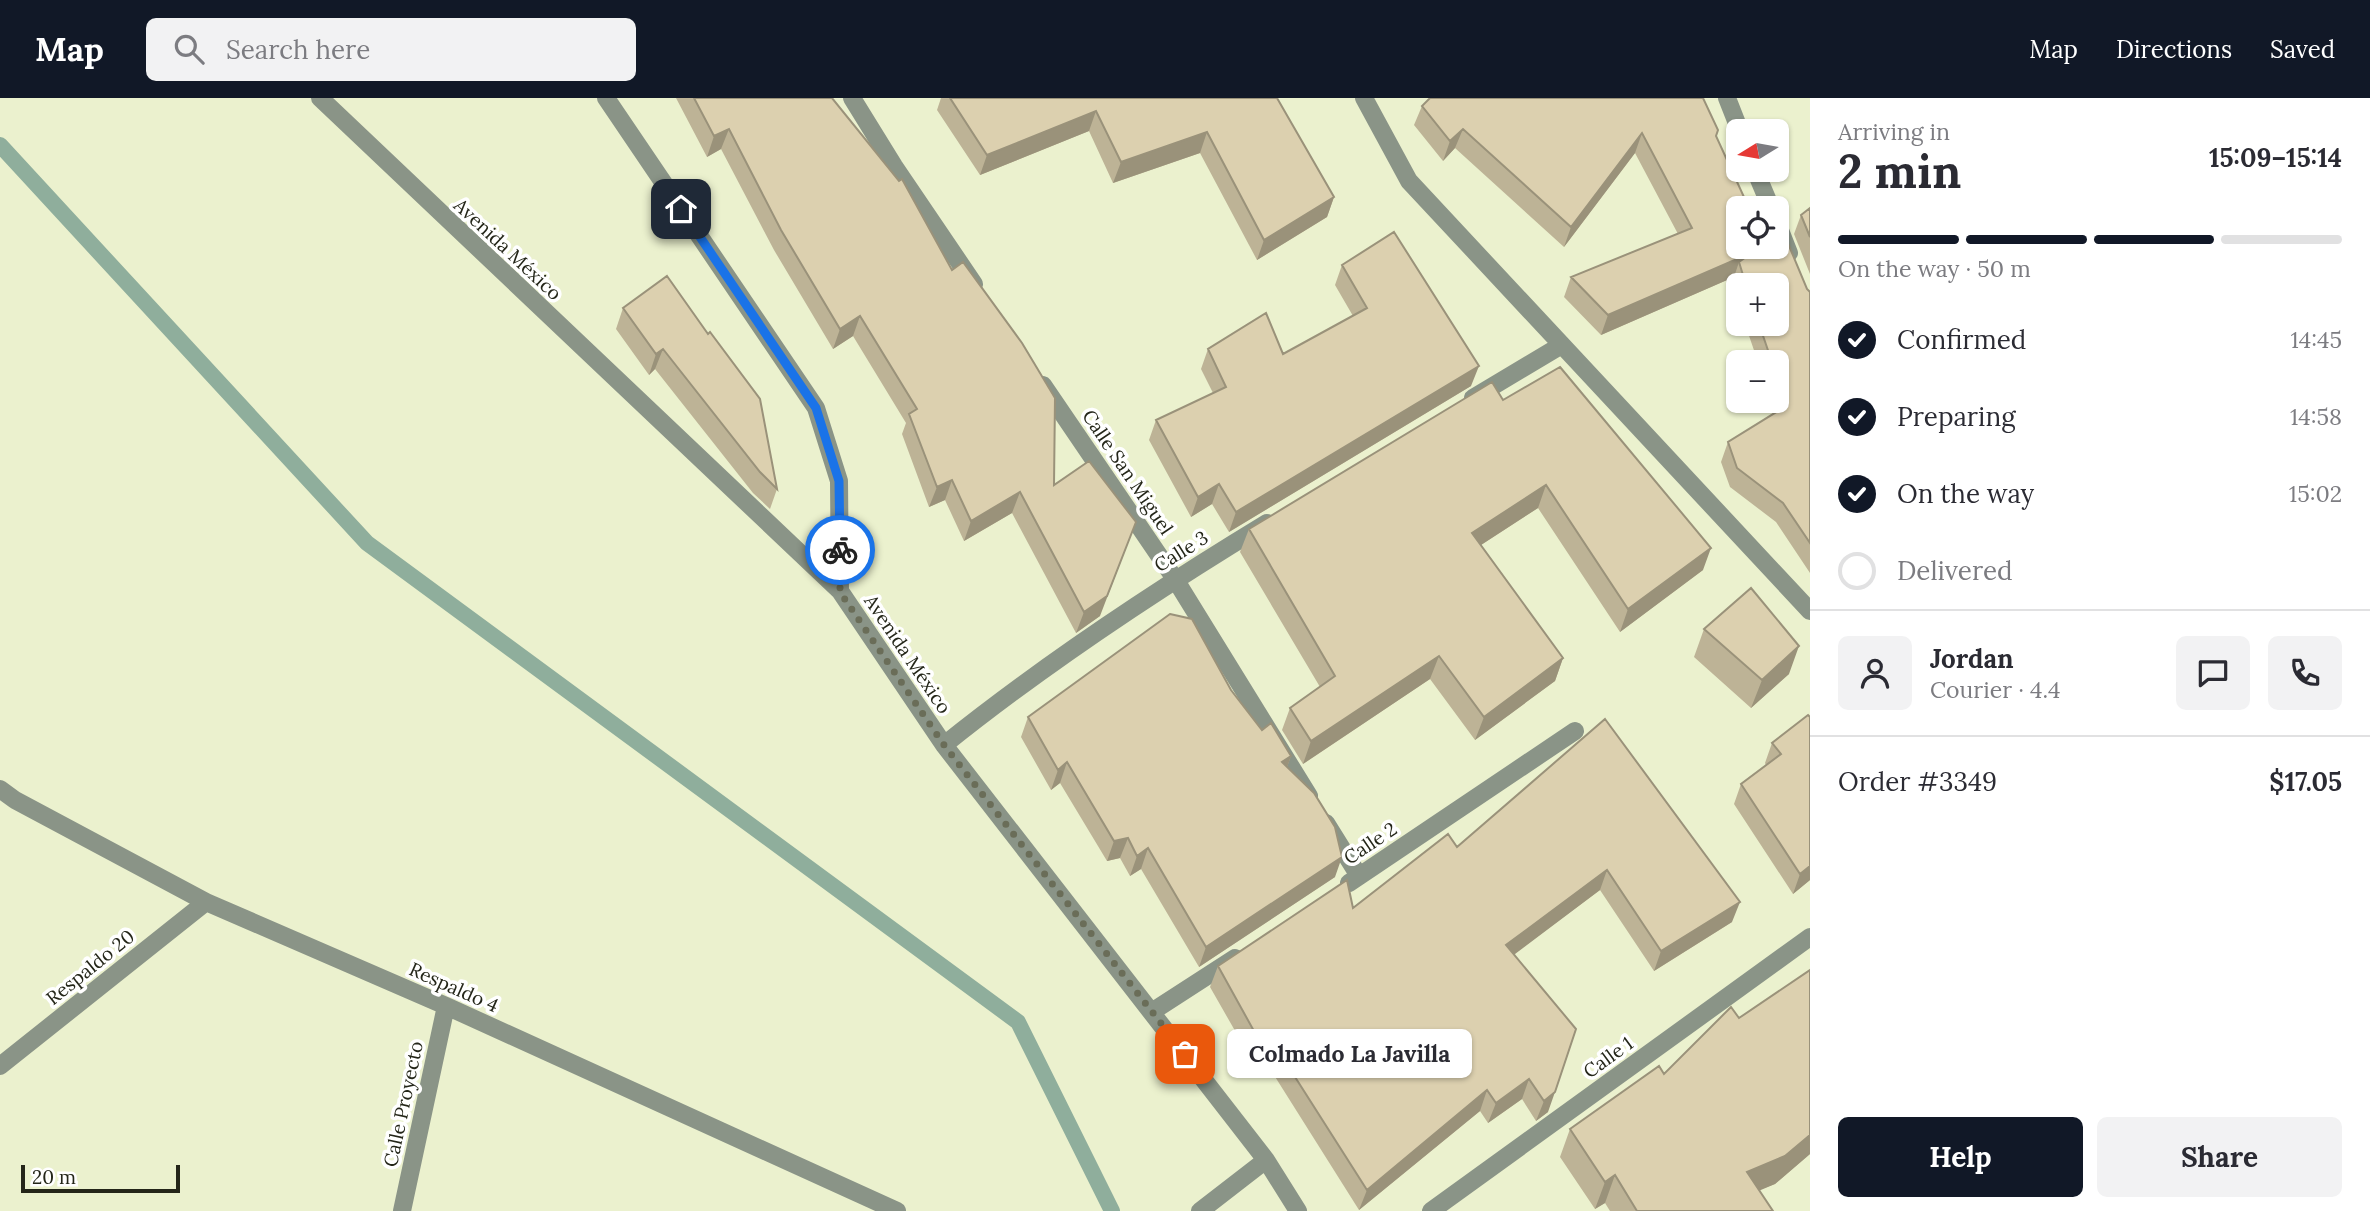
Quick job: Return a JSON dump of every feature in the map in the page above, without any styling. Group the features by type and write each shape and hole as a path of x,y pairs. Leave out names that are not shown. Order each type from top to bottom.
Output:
{"street":[{"name":"Avenida México","path":"320,98 840,592 944,745 1153,1011 1266,1160 1298,1211"},
{"path":"606,98 816,408 839,481 840,592"},
{"path":"852,98 894,166 987,304"},
{"path":"1364,98 1409,181 1560,346 1810,611"},
{"path":"1727,98 1735,119"},
{"path":"1789,251 1796,268"},
{"path":"1455,409 1560,346"},
{"name":"Calle San Miguel","path":"1034,372 1175,579 1359,876"},
{"name":"Calle 3","path":"944,745 1005,696 1175,579 1280,515"},
{"name":"Calle 2","path":"1336,891 1575,731"},
{"name":"Respaldo 4","path":"0,789 15,800 205,902 446,1006 897,1211"},
{"name":"Respaldo 20","path":"0,1066 205,902"},
{"name":"Calle 1","path":"1431,1211 1810,937"},
{"path":"1153,1011 1244,951"},
{"name":"Calle Proyecto","path":"402,1211 446,1006"},
{"path":"1200,1211 1266,1160"}],"building":[{"path":"694,98 832,98 899,181 902,179 952,270 963,262 1022,343 1055,398 1054,485 1089,461 1136,522 1107,596 1084,612 1020,492 971,521 952,480 937,487 909,414 917,409 860,316 840,329 781,230 729,129 714,136"},
{"path":"950,98 1277,98 1334,197 1264,240 1207,132 1121,162 1096,111 987,155"},
{"path":"1430,98 1703,98 1718,130 1716,136 1726,158 1726,182 1737,182 1744,196 1726,196 1726,259 1737,259 1608,315 1571,277 1692,228 1642,133 1571,227 1463,129 1450,141 1422,106"},
{"path":"1810,208 1810,237 1801,215"},
{"path":"1394,232 1479,366 1236,512 1219,484 1198,497 1156,420 1226,387 1208,349 1266,313 1283,354 1367,308 1342,265"},
{"path":"1789,246 1810,292 1810,543 1783,503 1737,468 1728,442 1775,413 1789,413 1789,350 1768,350 1763,336 1789,336 1789,273 1742,273 1739,262 1743,259 1789,259"},
{"path":"667,276 708,334 710,332 760,399 777,489 760,472 663,349 656,354 623,308"},
{"path":"1560,367 1711,548 1628,609 1546,485 1472,533 1563,658 1484,717 1439,656 1311,741 1290,708 1335,676 1249,529 1492,382 1503,400"},
{"path":"1751,588 1799,646 1762,680 1704,629"},
{"path":"1170,614 1192,619 1231,690 1262,730 1271,723 1291,756 1282,762 1314,793 1335,827 1342,857 1206,947 1148,848 1137,856 1128,838 1114,841 1067,762 1058,770 1028,717"},
{"path":"1808,715 1810,866 1800,874 1741,784 1781,754 1772,743"},
{"path":"1605,719 1740,902 1661,951 1607,870 1506,945 1576,1029 1555,1092 1544,1101 1529,1079 1496,1103 1487,1090 1367,1190 1274,1044 1265,1051 1218,966 1347,880 1353,908 1448,834 1457,847"},
{"path":"1810,970 1810,1135 1785,1156 1747,1172 1773,1211 1637,1211 1615,1175 1605,1182 1570,1129 1659,1066 1664,1074 1731,1007 1739,1018"}],"waterway":[{"path":"0,145 367,543 1018,1022 1112,1211"}],"way so far":[{"path":"840,550 840,592 944,745 1115,968 1153,1011 1185,1054"}],"place":[{"name":"Colmado La Javilla","path":"1185,1054"}],"route":[{"path":"681,209 816,408 839,481 840,550"}]}
